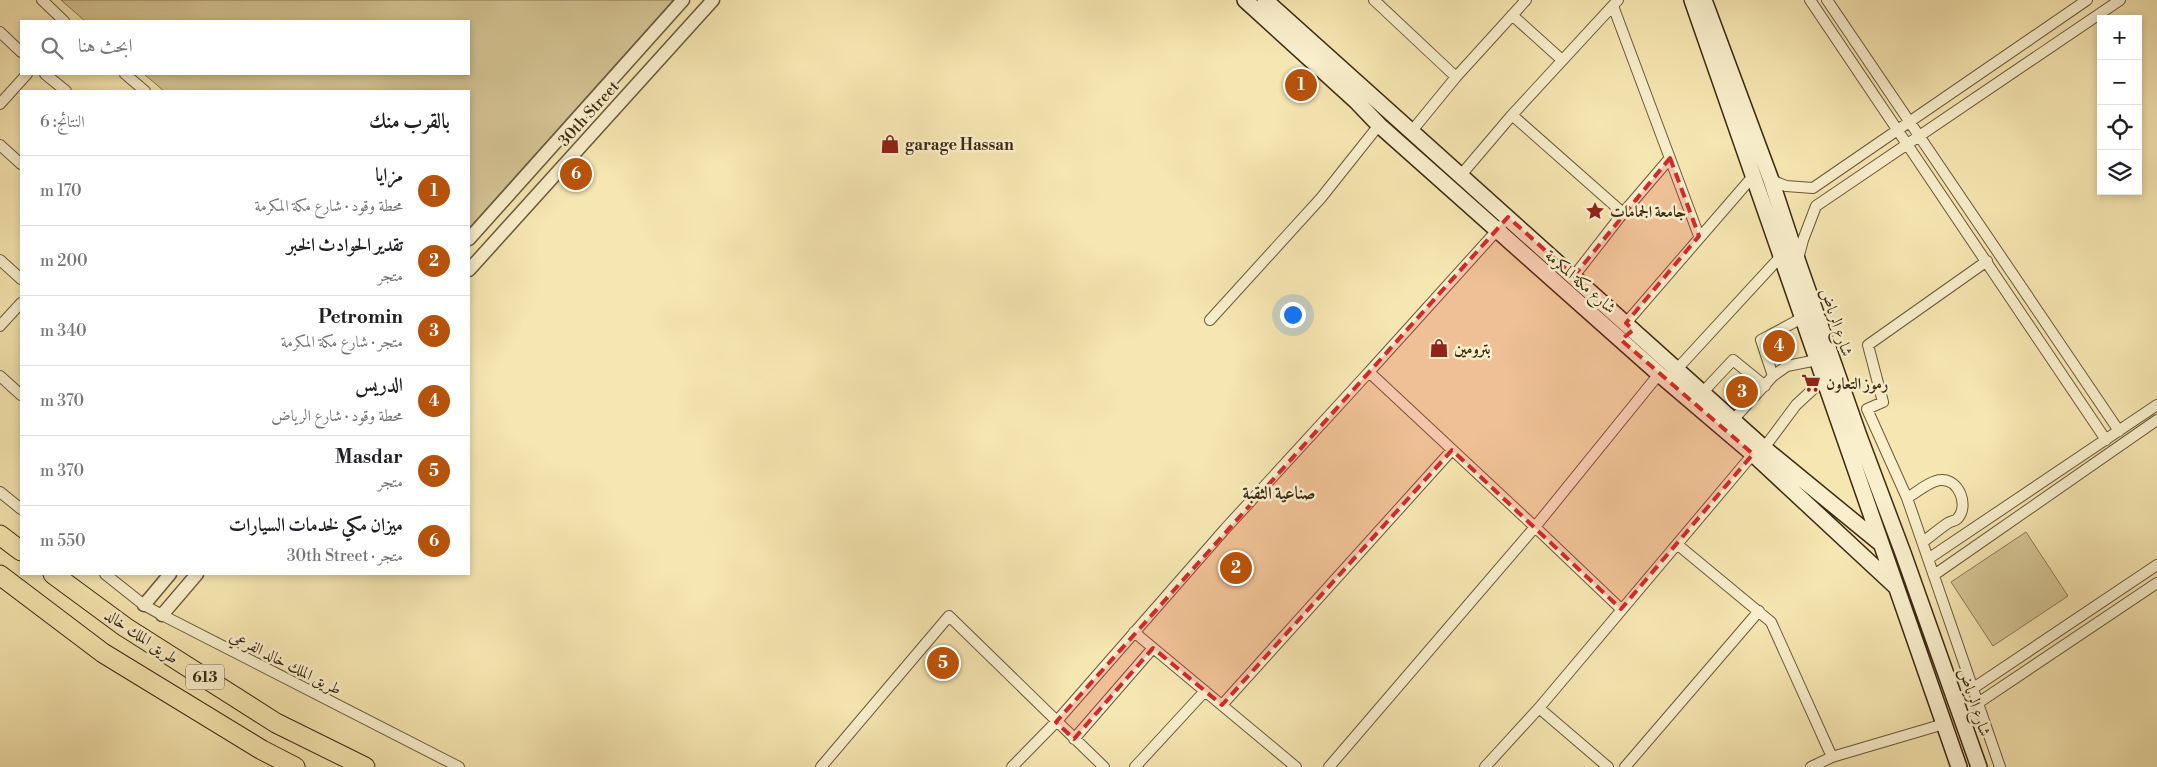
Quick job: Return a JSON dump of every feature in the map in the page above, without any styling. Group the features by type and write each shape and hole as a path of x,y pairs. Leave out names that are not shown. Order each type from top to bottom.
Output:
{"highway":[{"path":"0,535 20,549"},
{"name":"طريق الملك خالد","path":"0,575 103,653 262,750 294,767"},
{"name":"طريق الملك خالد","path":"54,575 125,627 276,723 365,767"}],"main road":[{"name":"شارع مكة المكرمة","path":"1244,0 1356,100 1380,125 1659,374 1880,543"},
{"name":"شارع مكة المكرمة","path":"1265,0 1703,392 1733,420 1758,451 1895,586"},
{"name":"شارع الرياض","path":"1692,0 1804,317 1824,379 1852,436 1903,553 1979,767"},
{"name":"شارع الرياض","path":"1704,0 1771,180 1852,436 1868,505 1880,543 1959,767"},
{"path":"1610,330 1628,334 1630,327"},
{"path":"1852,520 1861,514 1868,505"}],"street":[{"path":"42,0 63,20"},
{"name":"30th Street","path":"470,238 683,0"},
{"name":"30th Street","path":"470,269 713,0"},
{"path":"1374,0 1456,77"},
{"path":"1411,132 1456,77 1526,0"},
{"path":"1810,0 2106,440"},
{"path":"1827,0 2118,431"},
{"path":"1771,180 1786,186 1813,188 2087,0"},
{"path":"1798,262 1802,240 1816,206 2120,0"},
{"path":"1461,175 1512,115 1616,3 1699,236"},
{"path":"1512,15 1562,60"},
{"path":"0,32 20,51"},
{"path":"0,104 26,75"},
{"path":"47,75 65,90"},
{"path":"126,75 144,90"},
{"path":"1512,115 1623,213"},
{"path":"1210,320 1321,198 1380,125"},
{"path":"0,145 20,163"},
{"path":"1574,276 1623,213 1670,158"},
{"path":"1630,327 1699,236 1754,175"},
{"path":"1813,188 1821,202"},
{"path":"1012,767 1056,722 1134,632 1508,217"},
{"path":"1677,369 1782,255"},
{"path":"0,260 20,279"},
{"path":"1987,261 1868,345 1883,402 1867,409 1907,498 2000,767"},
{"path":"0,326 20,304"},
{"path":"1773,376 1761,340 1804,317"},
{"path":"1703,392 1733,360 1765,386"},
{"path":"1733,420 1773,376 1787,366 1817,360"},
{"path":"1369,372 1621,609"},
{"path":"1329,767 1535,527 1659,374"},
{"path":"0,376 20,394"},
{"path":"1485,767 1540,708 1621,609 1678,545 1796,405 1824,379"},
{"path":"1928,559 2157,405"},
{"path":"1934,575 2157,420"},
{"path":"1222,705 1452,450"},
{"path":"1907,498 1940,479 1948,481 1958,489 1963,498 1963,509 1958,519 1923,542"},
{"path":"0,492 20,508"},
{"path":"1678,545 1771,622 1782,642 1832,757"},
{"path":"1972,689 2157,565"},
{"name":"طريق الملك خالد الفرعي","path":"106,575 144,605 162,615 459,767"},
{"path":"144,605 169,575"},
{"path":"162,615 196,575"},
{"path":"1978,704 2157,583"},
{"path":"1625,767 1759,611"},
{"path":"821,767 949,616 1104,767"},
{"path":"1134,632 1296,767"},
{"path":"1074,739 1153,648"},
{"path":"1135,767 1205,691"},
{"path":"1540,708 1608,767"},
{"path":"1811,767 1832,757 1944,724"}],"highlighted area":[{"path":"1670,158 1699,236 1626,323 1633,330 1621,340 1753,454 1621,609 1452,450 1222,705 1153,648 1074,739 1056,722 1508,217 1574,276"}],"shaded area":[{"path":"61,0 673,0 470,227 470,90 163,90 145,75 470,75 470,20 84,20"},
{"path":"2026,532 2068,596 1993,646 1951,582"}],"place":[{"name":"مزايا","path":"1301,85"},
{"name":"garage Hassan","path":"890,144"},
{"name":"ميزان مكي لخدمات السيارات","path":"576,174"},
{"name":"جامعة الجمامات","path":"1595,211"},
{"name":"الدريس","path":"1779,346"},
{"name":"بترومين","path":"1439,348"},
{"name":"رموز التعاون","path":"1811,383"},
{"name":"Petromin","path":"1742,392"},
{"name":"تقدير الحوادث الخبر","path":"1236,568"},
{"name":"Masdar","path":"943,663"}],"district":[{"name":"صناعية الثقبة","path":"1279,493"}]}
